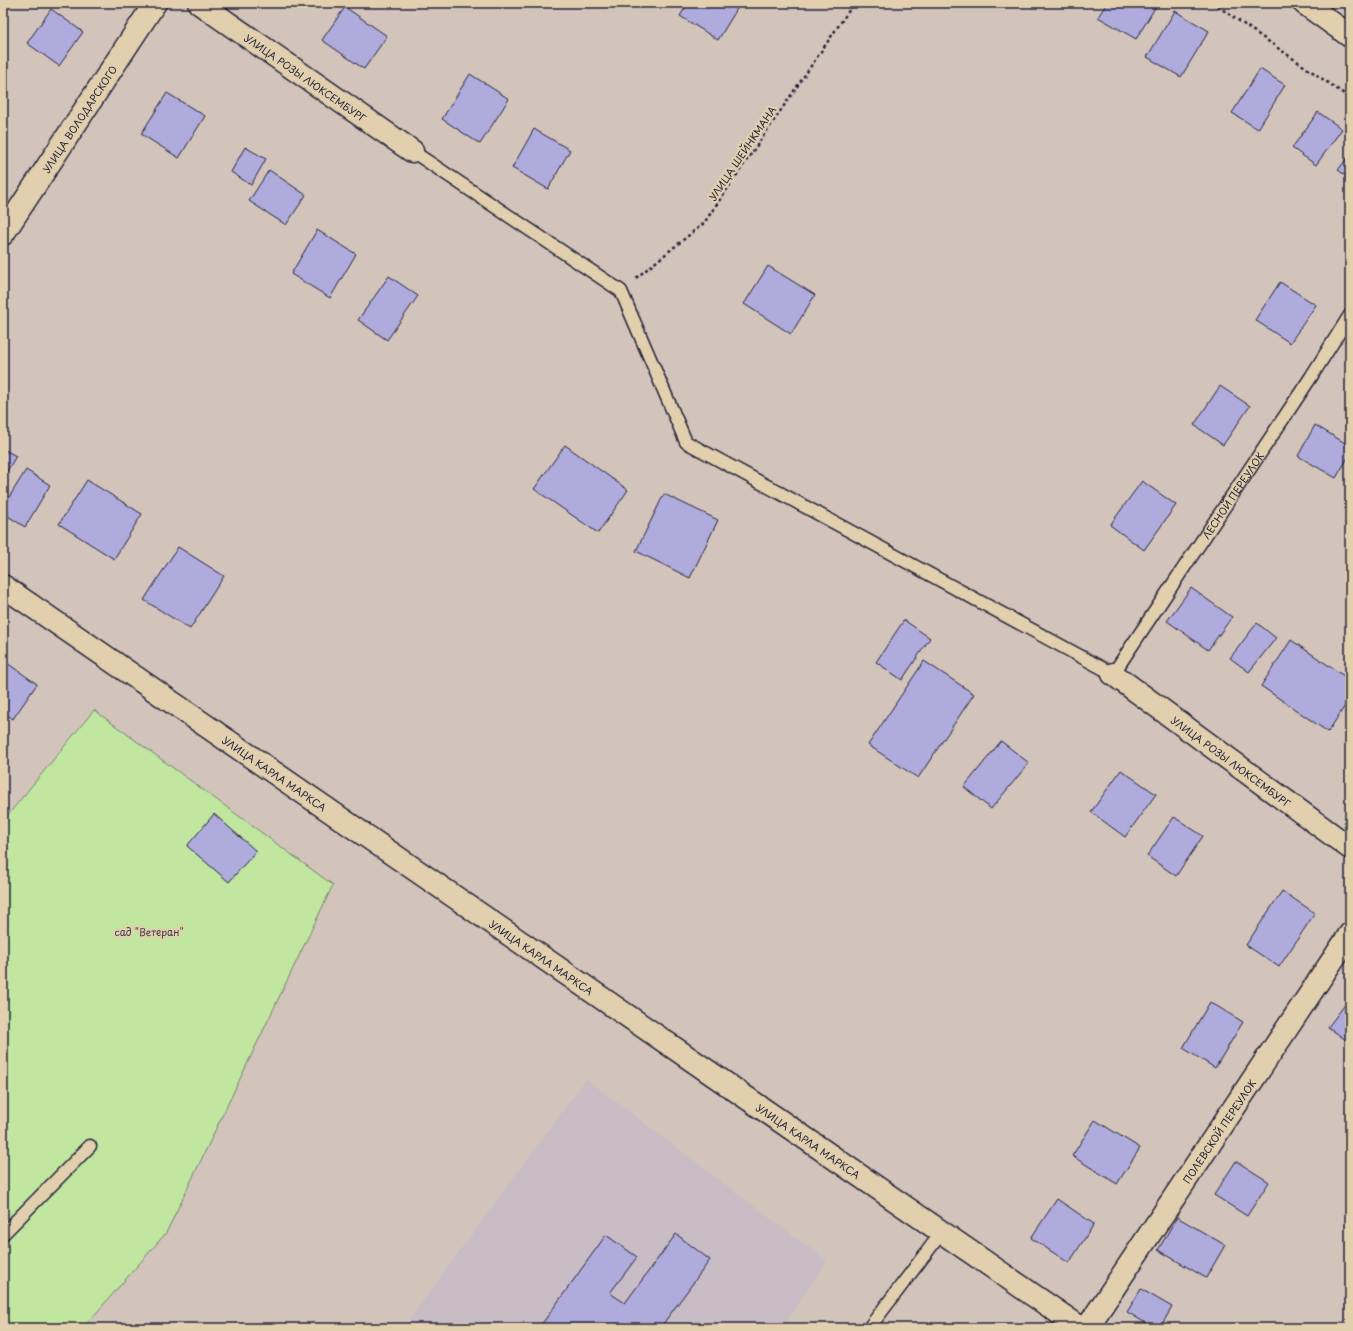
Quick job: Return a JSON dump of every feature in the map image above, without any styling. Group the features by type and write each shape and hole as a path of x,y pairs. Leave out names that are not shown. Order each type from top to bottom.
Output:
{"street":[{"name":"УЛИЦА ВОЛОДАРСКОГО","path":"3,234 155,3"},
{"name":"УЛИЦА РОЗЫ ЛЮКСЕМБУРГ","path":"200,3 412,151"},
{"path":"1304,3 1350,36"},
{"name":"УЛИЦА КАРЛА МАРКСА","path":"3,586 837,1162 1081,1328"},
{"name":"УЛИЦА РОЗЫ ЛЮКСЕМБУРГ","path":"1113,674 1350,848"},
{"name":"ПОЛЕВСКОЙ ПЕРЕУЛОК","path":"1087,1328 1350,934"}],"lane":[{"path":"412,151 620,291 686,442 1113,674"},
{"name":"ЛЕСНОЙ ПЕРЕУЛОК","path":"1113,674 1311,378 1350,315"},
{"path":"3,1234 90,1146"},
{"path":"869,1328 942,1232"}],"path":[{"name":"УЛИЦА ШЕЙНКМАНА","path":"620,291 704,223 854,3"},
{"path":"1213,3 1350,98"}],"shaded area":[{"path":"586,1079 827,1261 782,1328 403,1328"}],"green space":[{"name":"сад \"Ветеран\"","path":"94,710 333,885 166,1233 83,1328 3,1328 3,821"}],"building":[{"path":"688,3 740,4 718,40 680,16"},
{"path":"1107,3 1158,3 1136,39 1098,17"},
{"path":"345,7 387,36 364,69 322,40"},
{"path":"51,9 83,32 59,66 27,43"},
{"path":"1175,11 1209,31 1181,77 1147,57"},
{"path":"1260,69 1285,85 1258,129 1232,113"},
{"path":"470,74 509,99 480,144 442,119"},
{"path":"167,93 205,116 179,158 141,134"},
{"path":"1318,112 1342,129 1316,165 1292,148"},
{"path":"534,129 570,150 548,189 512,168"},
{"path":"245,147 266,159 251,185 231,172"},
{"path":"1350,154 1350,179 1338,170"},
{"path":"269,170 306,195 286,225 249,201"},
{"path":"317,230 356,254 330,298 291,274"},
{"path":"768,266 815,295 791,334 744,304"},
{"path":"389,276 418,296 387,340 358,320"},
{"path":"1280,282 1316,305 1290,343 1255,320"},
{"path":"1220,386 1250,406 1223,445 1194,425"},
{"path":"1315,425 1350,446 1350,454 1336,478 1298,456"},
{"path":"565,445 628,490 598,533 534,489"},
{"path":"3,449 16,456 3,478"},
{"path":"26,470 50,485 25,527 3,513 3,507"},
{"path":"87,480 142,514 114,559 59,524"},
{"path":"1142,481 1176,505 1144,550 1110,525"},
{"path":"664,494 718,520 690,578 636,551"},
{"path":"178,547 224,576 190,629 144,600"},
{"path":"1191,588 1232,617 1208,650 1167,621"},
{"path":"904,620 930,638 902,680 876,662"},
{"path":"1257,623 1276,638 1249,672 1230,658"},
{"path":"1291,640 1350,680 1350,698 1328,732 1261,686"},
{"path":"924,661 974,694 918,778 868,745"},
{"path":"7,663 37,684 13,719 3,712 3,669"},
{"path":"1001,741 1029,763 991,809 964,787"},
{"path":"1121,770 1156,794 1125,837 1091,812"},
{"path":"214,814 256,851 229,882 187,846"},
{"path":"1174,817 1203,836 1176,876 1147,856"},
{"path":"1282,891 1315,913 1279,967 1246,945"},
{"path":"1350,998 1350,1043 1328,1027"},
{"path":"1210,1002 1243,1022 1215,1068 1183,1048"},
{"path":"1095,1120 1140,1148 1117,1184 1072,1156"},
{"path":"1236,1161 1269,1182 1247,1216 1214,1195"},
{"path":"1057,1199 1094,1224 1069,1263 1031,1238"},
{"path":"1177,1217 1225,1245 1206,1278 1158,1250"},
{"path":"676,1234 710,1260 660,1328 539,1328 606,1235 637,1257 610,1293 625,1303"},
{"path":"1141,1289 1172,1307 1160,1328 1154,1328 1127,1312"}]}
